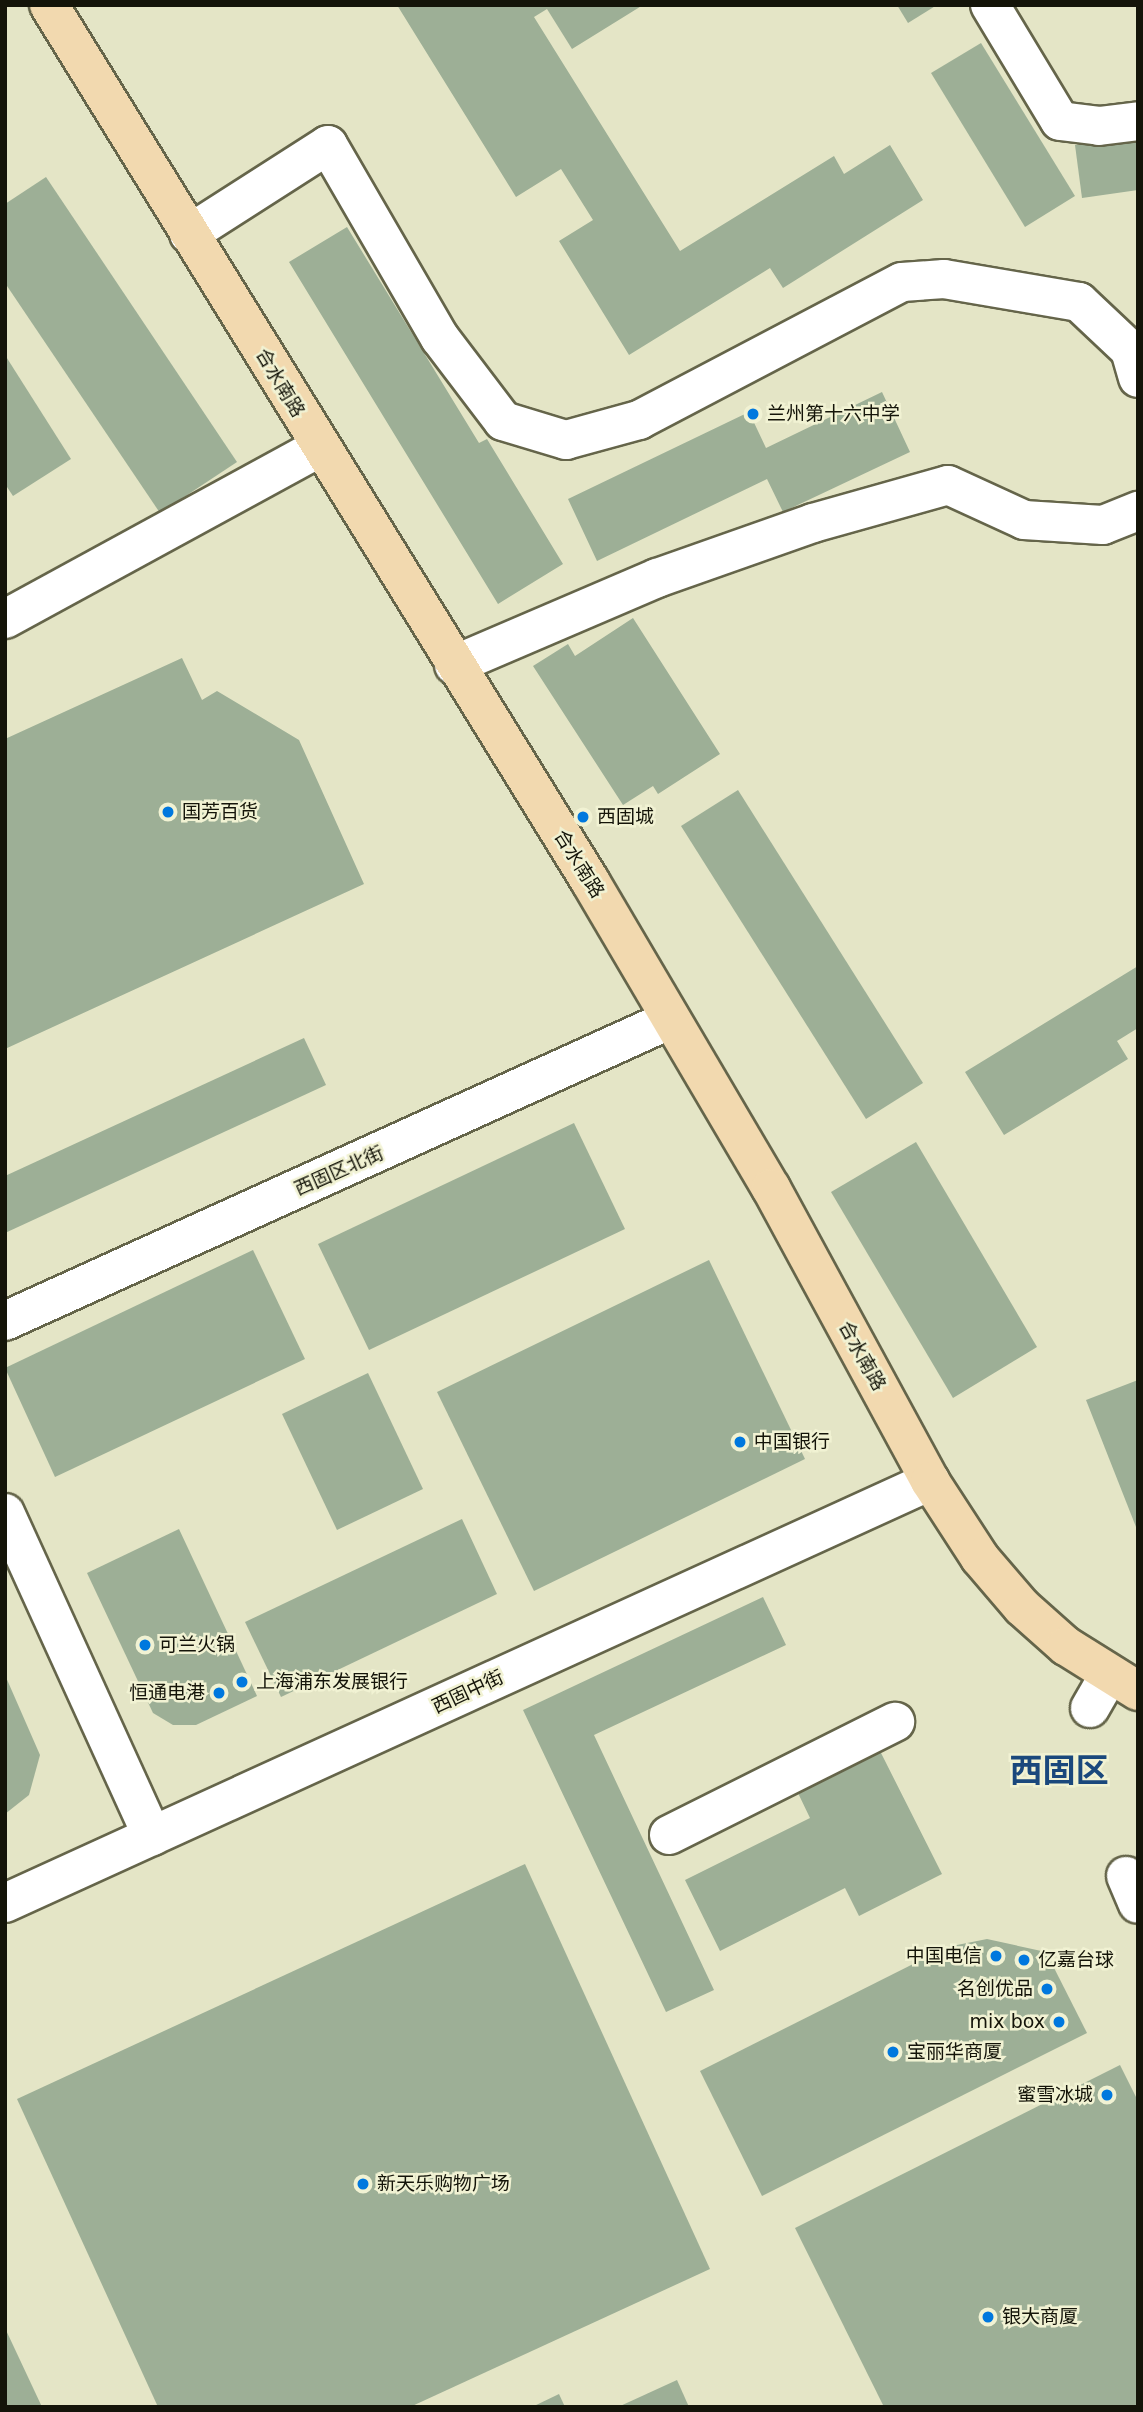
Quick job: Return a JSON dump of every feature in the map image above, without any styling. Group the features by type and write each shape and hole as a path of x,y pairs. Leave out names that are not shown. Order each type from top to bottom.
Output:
{"main road":[{"name":"合水南路","path":"49,5 671,1018 771,1188 930,1481 980,1558 1022,1607 1066,1646 1124,1682"}],"street":[{"path":"990,5 1060,121 1099,126 1138,121"},
{"path":"189,234 328,145 440,338 502,421 566,440 639,420 902,282 944,279 1079,302 1130,350 1138,378"},
{"path":"5,620 319,447"},
{"path":"454,665 657,578 813,523 948,485 1024,520 1102,525 1138,511"},
{"name":"西固区北街","path":"5,1321 671,1018"},
{"name":"西固中街","path":"5,1903 930,1481"},
{"path":"5,1513 152,1836"},
{"path":"1090,1708 1124,1682"},
{"path":"669,1835 895,1722"}],"building":[{"path":"397,5 643,5 572,49 547,9 534,17 680,251 834,156 844,174 890,145 923,200 783,288 770,268 629,355 559,241 593,220 561,169 516,197"},
{"path":"897,5 937,5 908,23"},
{"path":"981,43 1075,196 1025,227 931,73"},
{"path":"1138,136 1138,190 1082,198 1075,145"},
{"path":"46,177 237,462 160,513 5,283 5,204"},
{"path":"347,227 479,443 487,439 563,564 498,604 289,262"},
{"path":"5,355 71,459 13,496 5,484"},
{"path":"882,392 910,452 783,512 767,479 597,561 568,499 749,412 766,448"},
{"path":"633,618 720,754 658,794 653,786 623,805 533,666 568,644 575,656"},
{"name":"国芳百货","path":"182,658 202,700 217,691 299,740 364,884 5,1049 5,739"},
{"path":"738,790 923,1083 866,1119 681,826"},
{"path":"1138,966 1138,1028 1117,1041 1128,1059 1004,1135 965,1072"},
{"path":"304,1038 326,1085 5,1233 5,1176"},
{"path":"574,1123 625,1229 369,1350 318,1244"},
{"path":"916,1142 1037,1347 953,1398 831,1192"},
{"path":"253,1250 305,1359 55,1477 5,1368"},
{"path":"709,1260 805,1459 534,1591 437,1392"},
{"path":"368,1373 423,1489 337,1530 282,1414"},
{"path":"1138,1380 1138,1532 1086,1400"},
{"path":"462,1519 497,1594 281,1697 245,1622"},
{"path":"179,1529 257,1696 196,1725 173,1725 153,1713 87,1573"},
{"path":"763,1597 786,1645 594,1735 714,1990 666,2012 523,1710"},
{"path":"5,1675 40,1755 29,1795 5,1814"},
{"path":"880,1751 942,1874 859,1916 845,1888 720,1951 685,1880 810,1818 798,1793"},
{"name":"新天乐购物广场","path":"525,1864 710,2269 410,2407 158,2407 17,2099"},
{"name":"宝丽华商厦","path":"987,1939 1046,1952 1087,2033 762,2196 700,2071 947,1947"},
{"name":"银大商厦","path":"1120,2065 1138,2101 1138,2407 884,2407 795,2228"},
{"path":"5,2328 42,2407 5,2407"},
{"path":"677,2380 689,2407 618,2407"},
{"path":"559,2394 565,2407 532,2407"}],"place":[{"name":"兰州第十六中学","path":"753,414"},
{"name":"国芳百货","path":"168,812"},
{"name":"西固城","path":"583,817"},
{"name":"中国银行","path":"740,1442"},
{"name":"可兰火锅","path":"145,1645"},
{"name":"上海浦东发展银行","path":"242,1682"},
{"name":"恒通电港","path":"219,1693"},
{"name":"中国电信","path":"996,1956"},
{"name":"亿嘉台球","path":"1024,1960"},
{"name":"名创优品","path":"1047,1989"},
{"name":"mix box","path":"1059,2022"},
{"name":"宝丽华商厦","path":"893,2052"},
{"name":"蜜雪冰城","path":"1107,2095"},
{"name":"新天乐购物广场","path":"363,2184"},
{"name":"银大商厦","path":"988,2317"}],"district":[{"name":"西固区","path":"1059,1771"}]}
